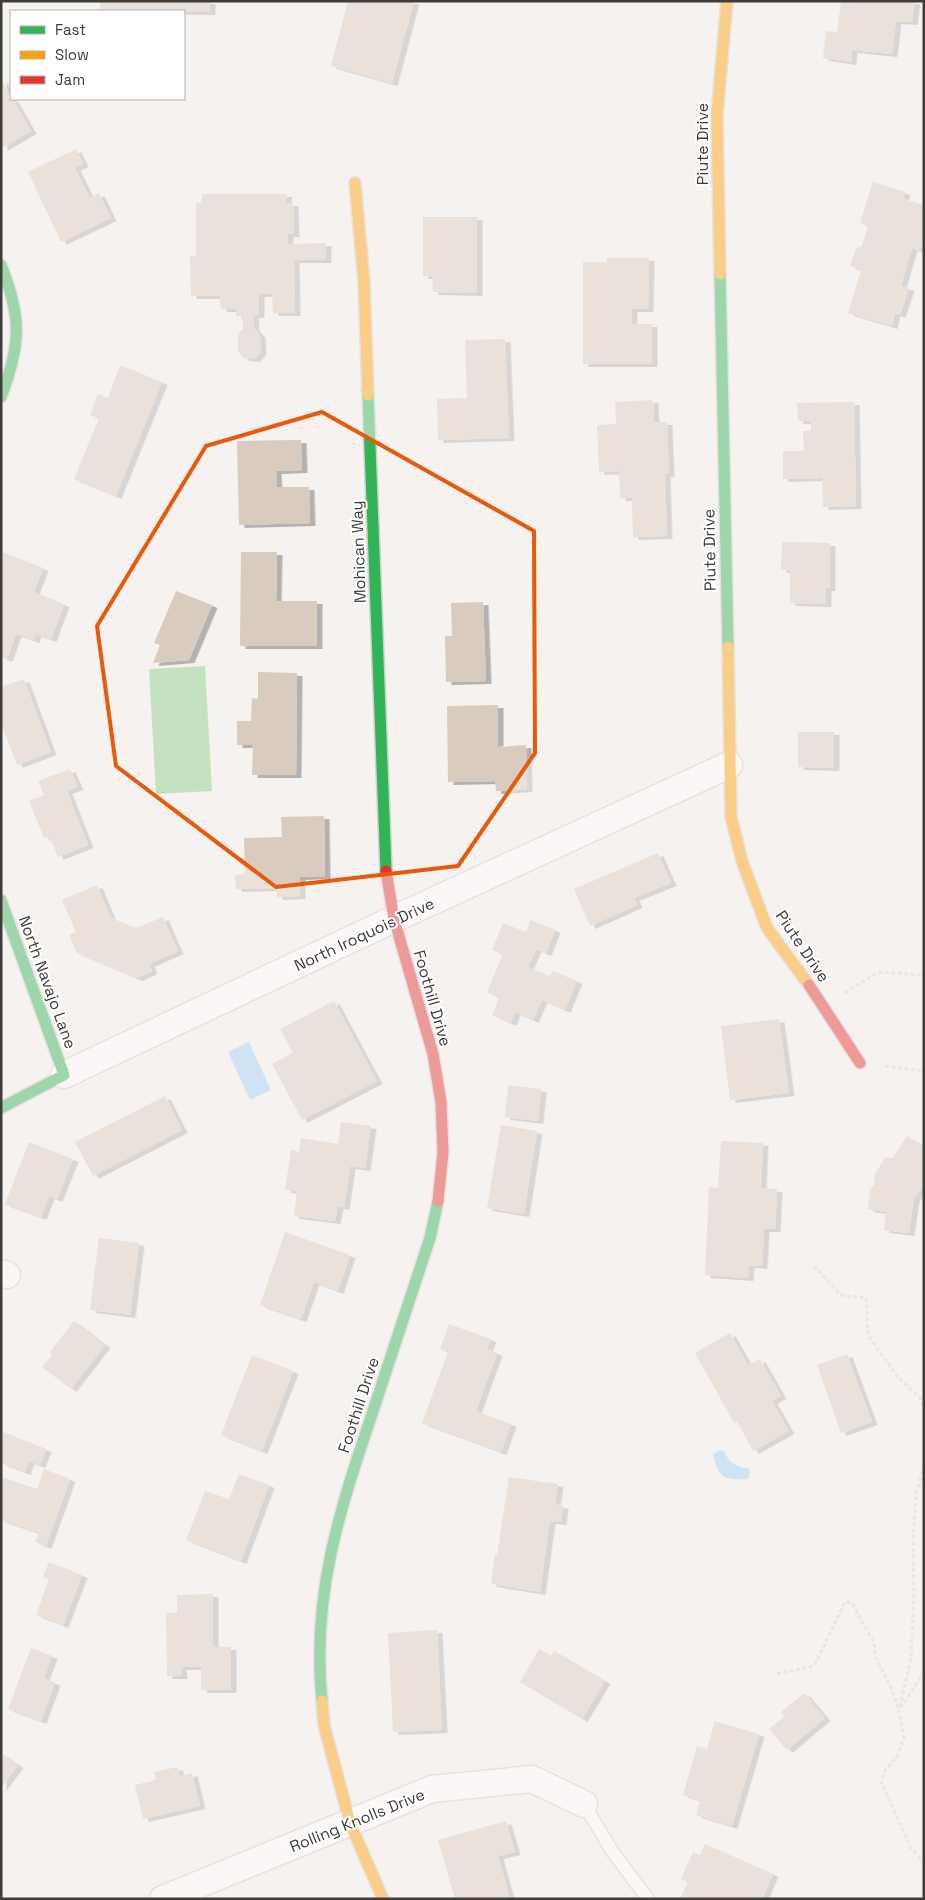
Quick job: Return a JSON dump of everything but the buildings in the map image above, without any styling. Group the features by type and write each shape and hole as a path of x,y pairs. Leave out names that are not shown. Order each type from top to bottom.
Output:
{"street":[{"name":"Piute Drive","path":"727,1 717,115 731,817 742,861 768,928 824,1006 860,1063"},
{"name":"Mohican Way","path":"355,183 364,282 385,863 394,919"},
{"path":"1,265 12,289 17,316 17,343 12,370 1,397"},
{"name":"North Iroquois Drive","path":"1,1108 64,1075 394,919 729,765"},
{"name":"North Navajo Lane","path":"1,900 64,1075"},
{"name":"Foothill Drive","path":"383,1899 350,1823 324,1725 320,1686 319,1637 324,1583 342,1504 430,1238 438,1196 443,1152 441,1102 433,1054 394,919"},
{"name":"Rolling Knolls Drive","path":"164,1899 432,1789 532,1780 584,1804"}],"lane":[{"path":"584,1804 612,1851 648,1899"}],"path":[{"path":"824,1006 875,974 882,972 924,975"},
{"path":"860,1063 924,1071"},
{"path":"814,1266 841,1295 866,1298 868,1335 896,1375 919,1397 924,1407"},
{"path":"899,1710 911,1658 914,1598 913,1543 916,1494 924,1465"},
{"path":"777,1674 814,1666 845,1602 852,1604 874,1643 875,1655 899,1710 904,1737 898,1758 886,1769 881,1781 911,1848 924,1863"},
{"path":"899,1710 924,1672"}],"highlighted area":[{"path":"322,412 534,531 535,753 458,866 276,887 116,766 97,626 206,446"}],"green space":[{"path":"205,666 212,791 156,794 149,669"}],"water":[{"path":"249,1042 271,1090 250,1100 228,1052"},
{"path":"720,1450 724,1451 733,1463 740,1467 748,1468 750,1472 748,1479 728,1478 720,1473 713,1454"}],"traffic: fast":[{"path":"1,265 8,283 16,316 15,346 8,379 1,397"},
{"path":"720,274 728,647"},
{"path":"368,395 386,871"},
{"path":"1,900 64,1075 1,1108"},
{"path":"322,1701 321,1625 331,1553 339,1518 430,1238 438,1201"}],"traffic: slow":[{"path":"720,274 717,115 727,1"},
{"path":"355,183 364,282 368,395"},
{"path":"728,647 731,817 742,861 767,928 809,985"},
{"path":"322,1701 324,1725 350,1823 383,1899"}],"traffic: jam":[{"path":"386,871 394,919 433,1054 441,1102 443,1152 438,1201"},
{"path":"809,985 860,1063"}]}
